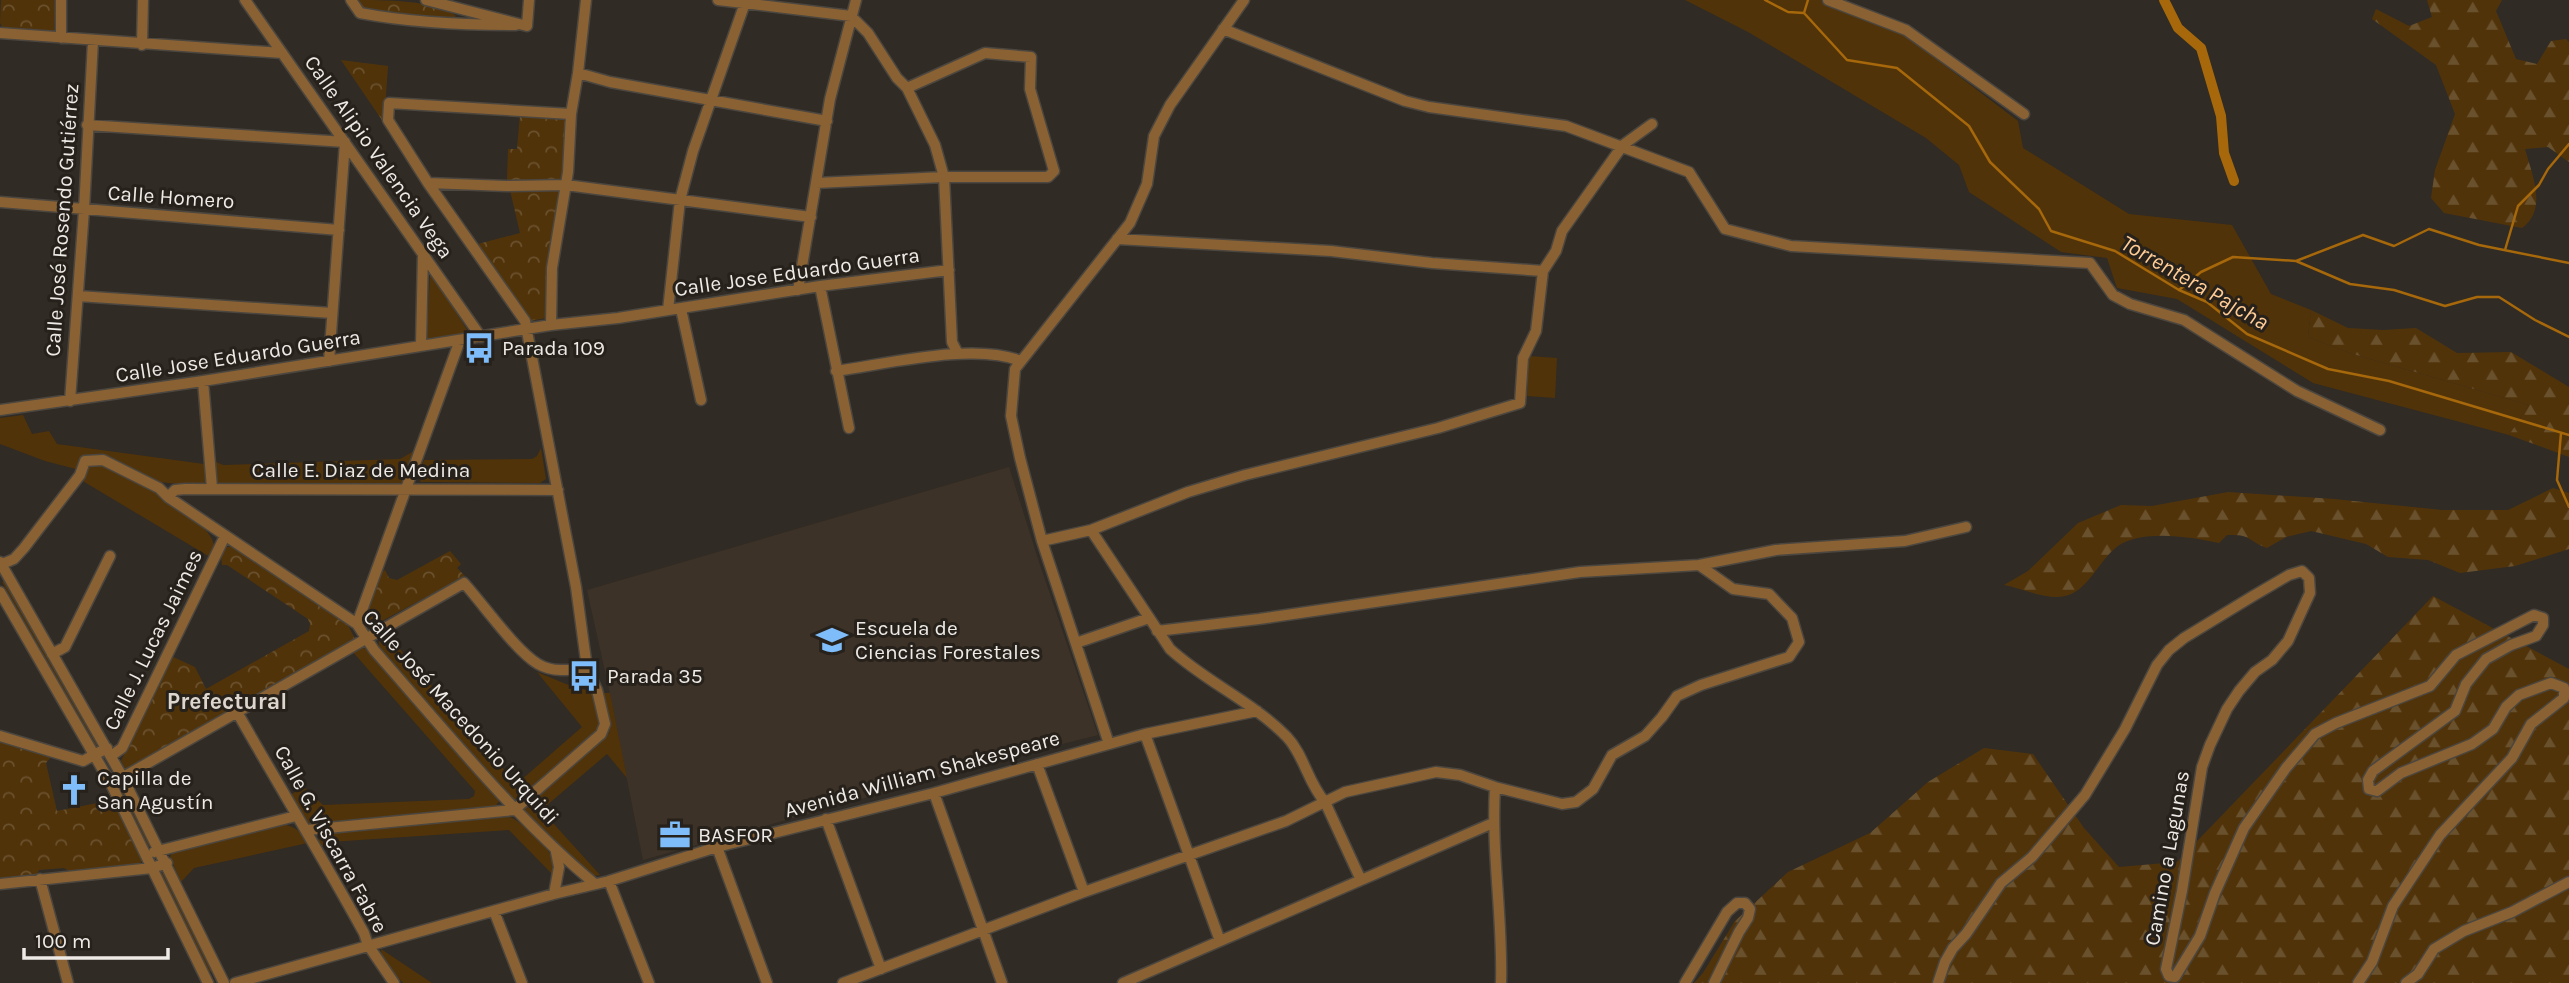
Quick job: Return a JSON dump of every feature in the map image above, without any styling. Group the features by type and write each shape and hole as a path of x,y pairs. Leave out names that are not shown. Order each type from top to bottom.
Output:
{"street":[{"path":"61,0 61,38"},
{"path":"142,44 144,0"},
{"name":"Calle Alipio Valencia Vega","path":"245,0 481,337"},
{"path":"351,0 360,13 392,19 460,25 527,26 529,0"},
{"path":"426,0 516,25"},
{"path":"551,325 552,268 566,186 570,114 578,73 586,0"},
{"path":"718,0 851,16 868,33 897,78 907,88 935,145 944,177 952,342 958,354"},
{"path":"798,290 830,99 856,0"},
{"path":"1109,744 1042,541 1011,416 1015,369 1130,223 1147,184 1154,135 1171,105 1244,0"},
{"path":"1828,0 1906,30 2024,114"},
{"path":"668,310 680,200 693,151 746,2"},
{"path":"1223,29 1405,101 1429,107 1566,126 1623,145 1689,172 1725,229 1791,246 2090,263 2113,295 2130,304 2184,320 2297,391 2380,430"},
{"path":"0,33 282,53"},
{"name":"Calle José Rosendo Gutiérrez","path":"70,401 85,210 93,41"},
{"path":"816,183 944,177 1048,177 1055,171 1030,89 1031,57 985,53 907,88"},
{"path":"578,73 610,82 827,121"},
{"path":"307,830 514,810 604,730 597,690 587,668 578,598 525,321 428,183 388,120 389,103 570,114"},
{"path":"1042,541 1091,530 1188,492 1245,475 1438,428 1520,403 1523,358 1536,331 1543,271 1556,251 1562,231 1623,145 1652,124"},
{"path":"87,125 345,142 329,362"},
{"path":"428,183 566,186 811,217"},
{"name":"Calle Homero","path":"0,202 339,230"},
{"path":"1117,239 1331,251 1433,263 1543,271"},
{"path":"421,345 423,252"},
{"name":"Calle Jose Eduardo Guerra","path":"0,410 329,362 551,325 949,270"},
{"path":"820,286 849,428"},
{"path":"78,296 331,313"},
{"path":"681,309 701,400"},
{"path":"357,624 460,340"},
{"path":"836,371 958,354 1005,355 1021,361"},
{"path":"203,381 212,488"},
{"name":"Calle José Macedonio Urquidi","path":"1,564 14,559 24,548 80,475 86,461 103,460 159,488 168,498 357,624 374,650 514,810 556,852 595,884"},
{"name":"Calle E. Diaz de Medina","path":"168,498 175,490 212,488 558,490"},
{"path":"1157,631 1259,619 1580,572 1699,565 1776,550 1905,541 1966,527"},
{"path":"1091,530 1170,649 1184,662 1257,711 1288,738 1325,802 1360,878"},
{"name":"Calle J. Lucas Jaimes","path":"109,752 122,748 225,536"},
{"path":"52,654 65,647 110,556"},
{"path":"1,564 123,778 224,983"},
{"path":"843,983 1084,892 1286,821 1345,792 1436,772 1460,775 1495,788 1562,804 1576,802 1593,789 1612,755 1645,736 1676,696 1701,685 1789,657 1799,642 1792,618 1769,594 1733,589 1699,565"},
{"name":"Camino a Lagunas","path":"1938,983 1953,948 1966,934 2001,883 2032,857 2085,795 2125,729 2157,665 2169,650 2253,596 2289,575 2302,571 2309,578 2310,593 2288,641 2239,691 2227,709 2202,767 2166,969 2169,976 2175,977 2180,971 2200,936 2215,893 2244,828 2286,768 2315,734 2430,686 2456,655 2535,615 2543,618 2543,625 2536,636 2511,645 2486,659 2466,684 2455,710 2372,771 2368,780 2369,789 2377,791 2401,773 2472,744 2493,729 2506,707 2519,695 2551,683 2564,688 2564,698 2531,724 2512,758 2440,835 2393,906 2372,962 2358,983"},
{"path":"111,784 464,583 538,665 569,671 587,668"},
{"path":"0,592 111,784 208,983"},
{"path":"1076,643 1149,618"},
{"name":"Avenida William Shakespeare","path":"235,983 609,881 717,847 934,793 1145,734 1257,711"},
{"name":"Calle G. Viscarra Fabre","path":"237,712 296,816 307,830 368,945 394,983"},
{"path":"1145,734 1220,941"},
{"path":"0,736 78,760 87,760 109,752"},
{"path":"1037,764 1084,892"},
{"path":"1495,788 1493,823 1502,952 1501,983"},
{"path":"934,793 1002,983"},
{"path":"146,855 160,849 296,816"},
{"path":"827,819 881,969"},
{"path":"1123,983 1360,878 1493,823"},
{"path":"717,847 767,983"},
{"name":"Calle José Macedonio Urquidi","path":"554,894 559,867 556,852"},
{"path":"0,884 152,868 167,863"},
{"path":"40,879 68,983"},
{"path":"609,881 649,983"},
{"path":"2406,983 2418,974 2434,949 2569,883"},
{"path":"1685,983 1727,912 1737,903 1745,903 1750,909 1748,918 1714,983"},
{"path":"494,911 522,983"}],"shaded area":[{"name":"Escuela de Ciencias Forestales","path":"1009,467 1098,735 643,860 587,590"}],"green space":[{"path":"1,0 56,0 54,30 3,28 0,23"},
{"path":"355,0 423,4 456,16 450,21 377,14 362,9"},
{"path":"1685,0 1821,0 1822,3 1902,33 2018,121 2023,148 2129,214 2232,225 2271,294 2311,310 2308,337 2353,354 2529,405 2509,435 2313,383 2177,299 2117,288 2107,258 2061,252 1969,192 1959,165 1926,138 1748,32"},
{"path":"2427,0 2502,0 2496,11 2516,59 2537,64 2551,41 2566,39 2569,42 2569,162 2548,147 2525,149 2534,180 2536,202 2530,220 2522,228 2444,213 2431,198 2435,170 2455,114 2436,65 2372,19 2376,9 2409,26 2432,17"},
{"path":"341,60 388,66 384,123"},
{"path":"520,114 567,117 561,182 507,182 508,149 517,149"},
{"path":"559,189 549,261 546,318 530,321 478,244 520,233 510,190"},
{"path":"430,271 469,333 427,339"},
{"path":"2311,310 2348,328 2416,328 2457,353 2511,352 2569,387 2569,457 2509,435 2529,405 2353,354 2308,337"},
{"path":"1529,356 1557,358 1555,398 1527,396"},
{"path":"23,415 32,434 49,431 57,444 204,464 206,481 200,486 159,482 107,456 82,455 76,469 0,444 0,418"},
{"path":"541,448 546,479 540,483 421,482 418,477 424,460 532,459"},
{"path":"414,451 406,480 399,484 220,485 215,479 214,461 223,465 400,459"},
{"path":"104,464 167,499 198,522 209,534 214,545 210,557 81,480 88,466"},
{"path":"2553,488 2569,493 2569,549 2515,566 2460,573 2428,560 2388,557 2366,544 2311,531 2286,537 2267,548 2241,535 2227,535 2219,543 2153,536 2118,546 2084,585 2067,595 2044,596 2004,585 2028,571 2078,523 2121,505 2152,506 2228,492 2442,510 2508,510"},
{"path":"234,546 333,612 348,625 355,639 351,644 126,770 121,761 171,656 195,667 206,689 309,631 308,619 227,565 222,565 221,555 227,547"},
{"path":"450,551 461,564 457,568 465,576 369,628 363,621 378,574 385,570 389,578 397,580"},
{"path":"5,580 99,744 96,746 2,582"},
{"path":"2433,596 2569,669 2569,983 1694,983 1735,921 1788,872 1870,833 1928,782 1984,748 2033,754 2084,828 2119,867 2177,862"},
{"path":"386,633 513,780 520,781 582,727 537,672 592,692 600,724 588,740 564,762 520,798 512,800 379,648 379,637"},
{"path":"360,647 366,649 500,800 494,808 311,825 303,817 290,795 304,787 323,805 469,799 474,796 475,791 352,651"},
{"path":"604,693 610,693 627,778 607,754 546,806 543,812 600,875 594,876 524,815 525,806 609,733"},
{"path":"0,740 51,757 46,763 57,811 113,800 142,857 140,866 69,871 64,868 39,870 36,876 0,880"},
{"path":"123,788 152,845 148,847 119,790"},
{"path":"507,816 539,839 552,859 552,874 509,830 330,842 321,847 318,841 326,832"},
{"path":"282,824 298,830 308,843 194,868 181,882 170,857 173,850"},
{"path":"165,871 213,971 209,972 161,873"},
{"path":"381,949 432,983 403,983 382,961"}],"waterway":[{"name":"Torrentera Pajcha","path":"1765,0 1788,12 1804,13 1847,60 1897,68 1969,126 1990,162 2039,209 2051,231 2115,251 2179,290 2207,302 2247,334 2328,369 2389,381 2569,435"},
{"path":"1804,13 1808,0"},
{"path":"2164,0 2178,28 2201,48 2221,116 2224,153 2234,181"},
{"path":"2505,250 2518,206 2539,185 2548,169 2569,144"},
{"path":"2296,261 2363,235 2394,246 2429,229 2479,245 2569,263"},
{"path":"2179,290 2201,272 2233,257 2296,261 2350,284 2394,290 2445,306 2477,297 2499,297 2535,320 2569,337"},
{"path":"2561,433 2557,480 2569,507"}],"place":[{"name":"Parada 109","path":"479,348"},
{"name":"Escuela de Ciencias Forestales","path":"832,640"},
{"name":"Parada 35","path":"584,676"},
{"name":"Capilla de San Agustín","path":"74,790"},
{"name":"BASFOR","path":"675,835"}],"district":[{"name":"Prefectural","path":"227,701"}]}
